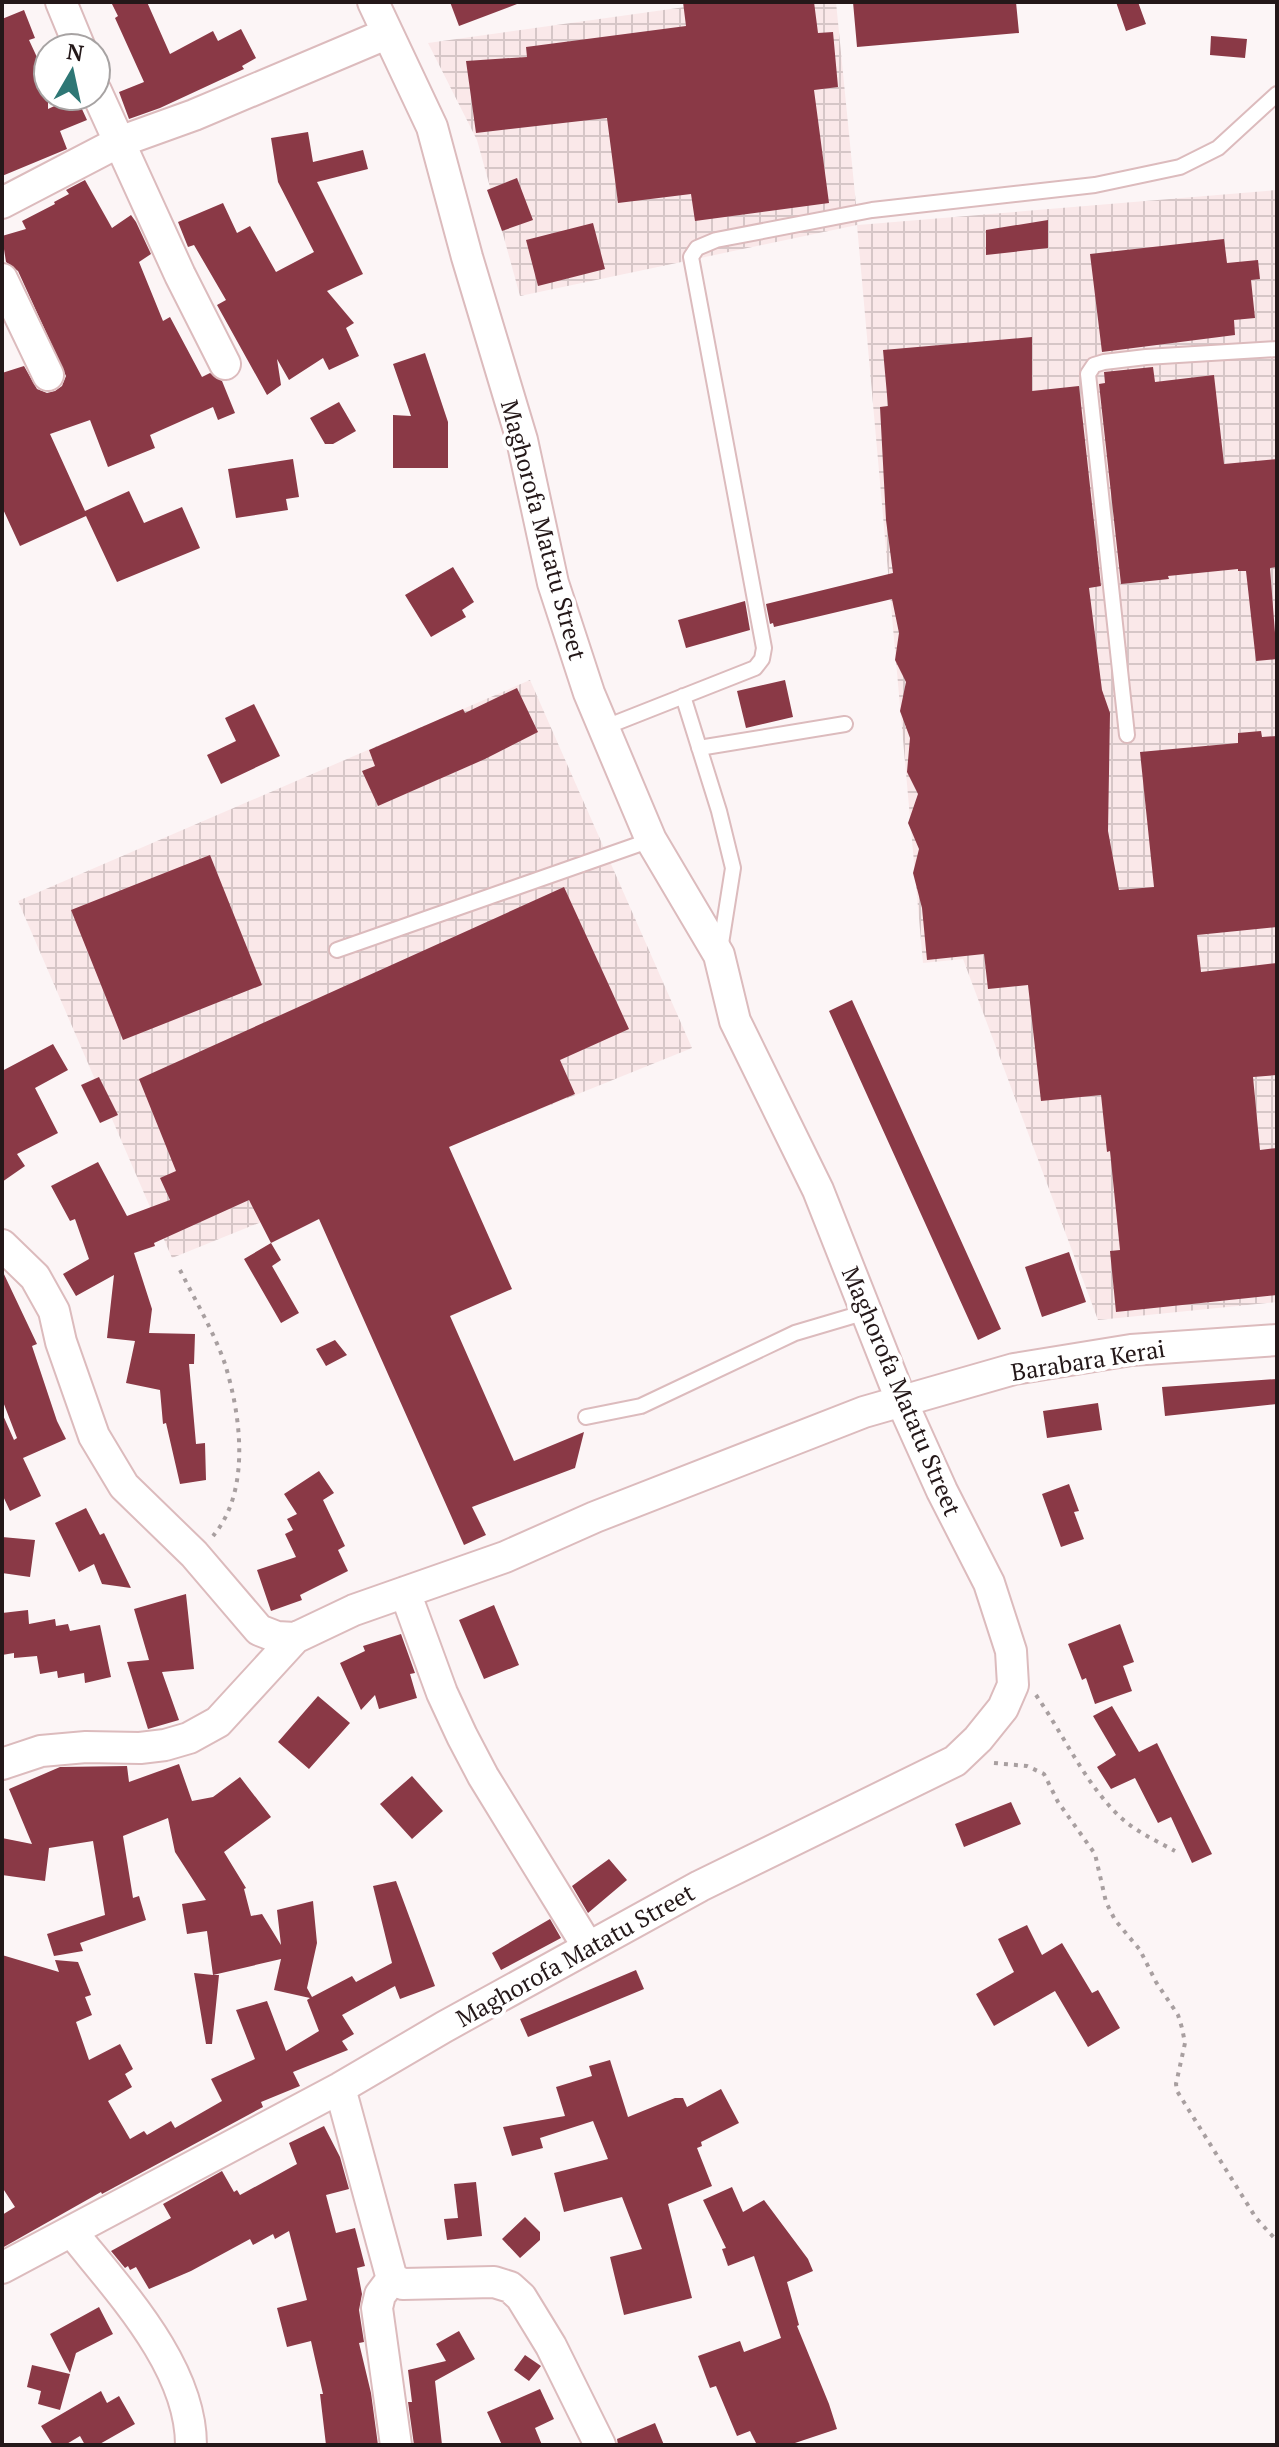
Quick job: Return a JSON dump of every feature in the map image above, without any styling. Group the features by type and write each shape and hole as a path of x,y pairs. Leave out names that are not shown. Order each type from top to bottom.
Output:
{"street":[{"path":"61,2 73,32"},
{"name":"Maghorofa Matatu Street","path":"2,2268 340,2088 700,1886 955,1761 1003,1708 1013,1685 1011,1651 989,1583 942,1491 901,1400 818,1190 735,1021 719,955 651,840 589,693 553,583 522,440 432,127 373,2"},
{"path":"2,203 119,142 194,115 386,34"},
{"path":"105,112 180,275 225,364"},
{"path":"2,279 48,375"},
{"path":"2,1245 35,1277 54,1311 61,1342 85,1412 110,1465 124,1486 194,1554 259,1630 277,1637 295,1638"},
{"name":"Barabara Kerai","path":"295,1638 354,1610 505,1557 609,1511 901,1400 1014,1369 1131,1350 1277,1340"},
{"path":"405,1592 442,1693 462,1736 483,1776 588,1947"},
{"path":"2,1764 41,1751 86,1747 140,1748 189,1738 218,1722 295,1638"},
{"path":"340,2088 392,2279"},
{"path":"72,2232 152,2337 173,2371 185,2399 191,2425 191,2445"},
{"path":"392,2279 380,2295 377,2308 396,2445"},
{"path":"392,2279 403,2284 494,2282 510,2287 521,2297 551,2346 600,2445"}],"lane":[{"path":"603,728 755,668 762,659 764,648 691,257 694,251 716,240 872,210 1095,185 1180,167 1218,148 1277,94"},
{"path":"1127,735 1088,374 1094,365 1104,362 1277,349"},
{"path":"683,696 733,868 719,955"},
{"path":"699,748 845,724"},
{"path":"337,950 651,840"},
{"path":"586,1417 641,1406 795,1333 866,1312"}],"path":[{"path":"180,1270 224,1363 238,1442 237,1479 231,1506 222,1526 194,1554"},
{"path":"1012,1661 1116,1813 1136,1830 1175,1851"},
{"path":"955,1761 1027,1766 1044,1774 1058,1802 1095,1854 1106,1902 1115,1920 1140,1950 1178,2015 1185,2043 1177,2091 1256,2218 1277,2241"}],"shaded area":[{"path":"721,2 836,2 858,225 1277,190 1277,1302 1098,1320 963,959 923,963 857,225 520,296 477,140 428,43"},
{"path":"530,680 692,1048 172,1258 18,901"}],"building":[{"path":"111,2 147,2 170,54 213,31 218,41 241,29 256,58 242,66 244,69 129,119 119,92 144,82 115,18 118,16"},
{"path":"450,2 516,2 517,4 459,26"},
{"path":"683,2 814,2 818,33 833,32 838,87 814,90 829,203 695,221 691,194 618,203 607,118 476,133 466,61 527,57 526,47 686,26"},
{"path":"853,2 1016,2 1019,33 857,47"},
{"path":"1116,2 1138,2 1146,24 1126,31"},
{"path":"24,10 33,32 29,40 32,46 32,112 83,112 87,120 60,131 67,149 2,176 2,19"},
{"path":"1211,36 1247,39 1245,58 1210,55"},
{"path":"308,132 313,162 363,150 368,169 317,182 363,274 327,291 354,323 346,328 359,356 329,370 323,358 289,380 277,359 281,385 267,395 217,305 226,300 194,245 188,247 178,222 223,203 237,233 250,226 276,272 314,252 278,182 271,138"},
{"path":"517,178 533,220 502,231 487,190"},
{"path":"85,180 112,228 131,215 136,222 151,254 139,262 163,321 170,317 202,377 210,373 222,381 235,413 218,420 213,407 150,435 155,448 108,467 90,420 50,434 85,511 129,491 144,523 182,507 200,548 117,582 86,516 20,546 2,507 2,373 24,366 37,389 47,393 62,386 66,376 18,271 6,262 2,236 26,229 22,221 55,204 69,194 66,190"},
{"path":"1048,220 1048,248 986,255 986,230"},
{"path":"593,223 605,269 538,286 526,240"},
{"path":"1224,239 1227,263 1258,260 1260,279 1251,280 1255,318 1234,320 1235,335 1102,352 1090,254"},
{"path":"1032,337 1032,391 1079,386 1101,586 1089,588 1102,690 1110,713 1108,831 1119,890 1154,887 1140,752 1238,743 1238,733 1261,731 1262,737 1277,736 1277,927 1197,935 1201,972 1277,963 1277,1075 1253,1077 1260,1150 1277,1148 1277,1295 1116,1312 1110,1251 1120,1250 1101,1095 1041,1101 1028,985 988,989 984,954 927,960 922,908 913,873 919,849 908,823 918,794 907,772 910,738 900,711 906,682 895,660 899,633 892,599 774,627 773,623 770,624 766,604 893,573 886,520 880,407 888,406 883,350"},
{"path":"425,353 448,422 448,468 393,468 393,415 411,416 393,364"},
{"path":"1153,367 1155,382 1214,375 1224,464 1277,459 1277,567 1270,568 1277,659 1256,661 1246,571 1238,569 1168,576 1169,579 1121,584 1099,384 1105,383 1104,372"},
{"path":"339,402 356,431 333,444 325,444 310,418"},
{"path":"293,459 299,497 286,499 288,510 236,518 228,469"},
{"path":"453,567 474,602 462,610 466,617 431,637 405,595"},
{"path":"745,601 750,630 686,648 678,620"},
{"path":"785,680 793,717 746,728 737,691"},
{"path":"517,688 538,732 378,806 362,771 375,766 369,750 463,709 465,713"},
{"path":"254,704 280,756 221,784 207,755 236,741 225,718"},
{"path":"210,855 262,985 123,1040 71,910"},
{"path":"564,887 629,1029 560,1060 575,1094 449,1147 512,1289 450,1316 514,1461 584,1432 575,1468 472,1507 486,1535 464,1545 319,1219 271,1243 249,1200 154,1243 155,1246 134,1253 152,1309 149,1333 195,1334 194,1364 189,1364 196,1444 205,1443 206,1480 180,1484 166,1423 163,1424 160,1390 126,1383 135,1341 107,1338 114,1275 76,1296 63,1274 89,1259 75,1219 70,1221 51,1186 98,1162 127,1216 170,1200 160,1178 176,1171 139,1079"},
{"path":"852,1000 1001,1329 978,1340 829,1011"},
{"path":"53,1044 68,1070 35,1088 58,1133 17,1154 25,1166 2,1182 2,1071"},
{"path":"99,1077 118,1115 100,1123 81,1085"},
{"path":"271,1243 281,1260 272,1266 299,1313 281,1323 244,1259"},
{"path":"1069,1252 1086,1302 1042,1317 1025,1267"},
{"path":"2,1270 37,1344 32,1346 66,1439 23,1458 41,1496 10,1511 2,1494 2,1413 14,1440 17,1438 2,1399"},
{"path":"335,1340 347,1355 326,1366 316,1349"},
{"path":"1277,1379 1277,1404 1165,1416 1162,1387"},
{"path":"1098,1403 1102,1430 1047,1438 1043,1411"},
{"path":"319,1471 334,1493 323,1500 345,1546 338,1550 348,1571 300,1595 302,1600 271,1611 257,1570 296,1557 285,1534 293,1530 287,1519 297,1514 284,1494"},
{"path":"1069,1484 1079,1511 1074,1512 1084,1539 1061,1547 1042,1494"},
{"path":"86,1508 100,1535 104,1533 131,1588 102,1584 94,1564 79,1572 55,1523"},
{"path":"2,1537 35,1540 30,1577 2,1573"},
{"path":"186,1594 194,1669 162,1672 179,1720 148,1729 127,1662 149,1660 134,1609"},
{"path":"494,1605 519,1665 484,1679 459,1620"},
{"path":"28,1610 29,1624 55,1619 56,1626 68,1624 70,1631 100,1625 111,1677 85,1683 84,1673 58,1678 57,1671 40,1674 37,1656 14,1658 14,1653 2,1655 2,1613"},
{"path":"1120,1624 1134,1662 1123,1666 1132,1691 1095,1704 1086,1678 1082,1680 1068,1644"},
{"path":"401,1634 415,1673 410,1674 417,1698 379,1709 375,1695 361,1710 340,1663 365,1651 363,1646"},
{"path":"318,1696 350,1723 309,1769 278,1742"},
{"path":"1112,1706 1139,1752 1157,1743 1212,1854 1192,1863 1171,1817 1158,1823 1135,1778 1111,1789 1097,1767 1116,1755 1093,1716"},
{"path":"179,1764 192,1801 213,1797 240,1777 271,1817 224,1852 246,1888 251,1916 262,1914 281,1945 277,1910 313,1901 317,1943 307,1988 312,1997 352,1976 356,1982 392,1963 373,1886 396,1881 435,1986 400,1999 395,1986 342,2015 354,2034 342,2041 348,2050 293,2072 300,2086 261,2102 263,2107 2,2248 2,2215 15,2207 2,2187 2,1955 59,1972 55,1960 78,1962 91,1995 85,1997 92,2015 76,2022 89,2060 120,2044 133,2069 125,2074 132,2087 108,2101 130,2139 144,2131 147,2135 171,2121 175,2128 222,2101 211,2079 255,2059 236,2010 267,2001 286,2051 319,2031 307,2000 310,1998 274,1990 281,1959 213,1975 207,1931 187,1934 182,1904 206,1900 175,1852 168,1818 123,1836 133,1898 139,1896 146,1920 80,1943 83,1951 54,1956 47,1934 105,1915 93,1841 49,1848 45,1881 2,1875 2,1838 32,1844 9,1789 60,1767 127,1766 129,1782"},
{"path":"412,1776 443,1811 412,1839 380,1804"},
{"path":"1011,1802 1021,1824 964,1847 955,1824"},
{"path":"609,1859 627,1880 588,1913 572,1886"},
{"path":"550,1919 561,1938 501,1970 492,1953"},
{"path":"1027,1925 1042,1955 1062,1943 1092,1993 1098,1990 1120,2028 1088,2047 1055,1991 994,2026 976,1994 1014,1972 998,1939"},
{"path":"636,1970 644,1989 528,2037 520,2019"},
{"path":"194,1973 219,1975 212,2044 206,2044"},
{"path":"610,2060 628,2117 675,2098 683,2098 687,2107 721,2089 739,2123 701,2142 702,2146 697,2148 712,2186 668,2204 692,2298 624,2315 610,2257 642,2249 622,2197 564,2212 554,2173 608,2159 593,2121 540,2138 543,2148 512,2156 503,2127 565,2116 556,2087 592,2076 589,2066"},
{"path":"324,2126 340,2157 349,2189 326,2195 336,2233 355,2228 365,2266 357,2268 362,2294 359,2310 364,2342 359,2343 371,2393 378,2445 326,2445 320,2394 323,2394 311,2341 287,2347 277,2308 307,2300 289,2231 275,2239 273,2234 253,2245 250,2239 191,2271 149,2289 136,2267 130,2270 128,2266 125,2268 111,2251 171,2218 163,2204 222,2171 234,2192 237,2190 240,2195 297,2164 289,2143"},
{"path":"476,2182 482,2236 447,2240 444,2219 458,2218 454,2184"},
{"path":"732,2187 743,2212 764,2200 808,2259 813,2271 787,2282 797,2326 837,2429 789,2445 757,2445 750,2431 737,2436 716,2386 710,2388 698,2356 740,2341 744,2352 781,2338 754,2256 728,2266 722,2249 726,2248 703,2200"},
{"path":"525,2217 540,2232 540,2240 520,2258 502,2239"},
{"path":"99,2307 113,2334 76,2353 70,2373 50,2334"},
{"path":"459,2331 475,2359 435,2381 442,2445 414,2445 408,2402 412,2402 408,2370 446,2361 436,2344"},
{"path":"525,2355 541,2366 529,2381 514,2370"},
{"path":"32,2365 70,2374 60,2410 38,2404 41,2391 27,2387"},
{"path":"540,2389 554,2419 535,2428 542,2445 502,2445 487,2412"},
{"path":"101,2391 107,2403 119,2396 135,2424 98,2445 85,2445 80,2436 65,2445 53,2445 41,2426"},
{"path":"655,2423 664,2445 618,2445 617,2439"}]}
